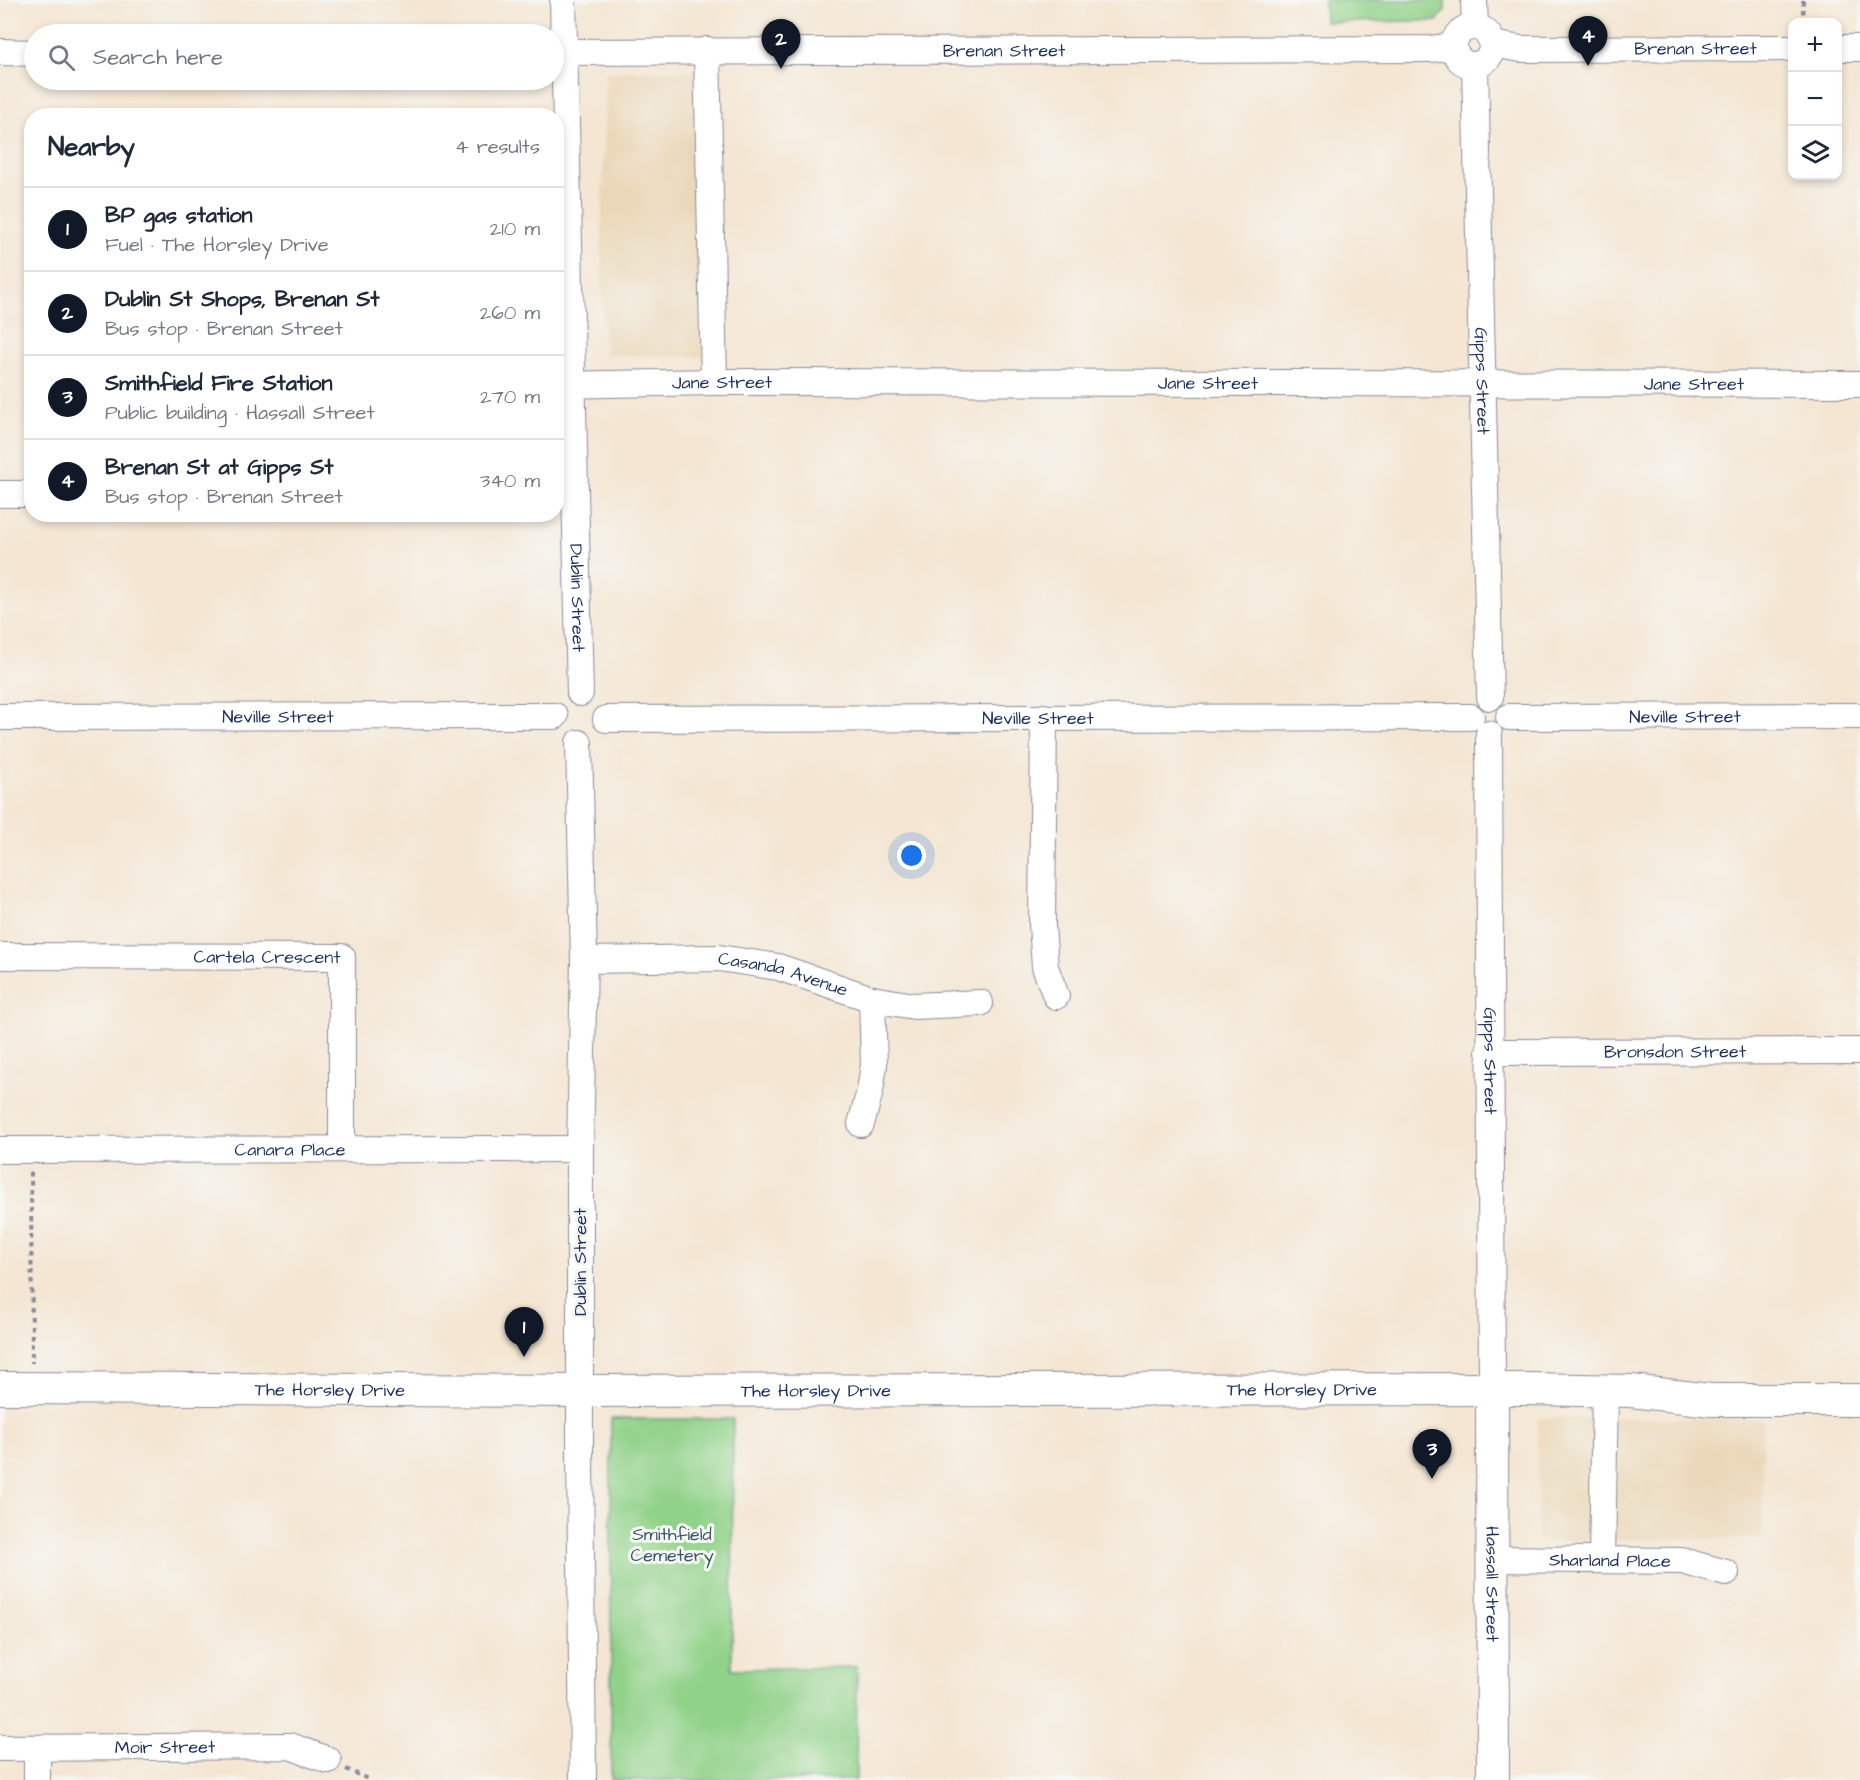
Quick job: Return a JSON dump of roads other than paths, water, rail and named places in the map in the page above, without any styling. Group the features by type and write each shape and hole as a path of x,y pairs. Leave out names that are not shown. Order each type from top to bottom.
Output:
{"main road":[{"name":"The Horsley Drive","path":"1618,1391 1705,1380 1860,1381"},
{"name":"The Horsley Drive","path":"0,1388 580,1391 1492,1389 1618,1391 1711,1400 1860,1400"},
{"name":"Hassall Street","path":"1492,1389 1493,1780"}],"street":[{"name":"Dublin Street","path":"562,24 564,0"},
{"path":"1474,0 1484,36 1492,51 1488,58 1475,66 1459,59 1454,46 1455,39 1461,32 1468,28 1484,36"},
{"name":"Brenan Street","path":"1484,36 1521,49 1788,48"},
{"name":"Brenan Street","path":"564,52 1431,49 1454,46"},
{"path":"1842,48 1860,48"},
{"path":"707,50 714,382"},
{"path":"0,52 24,52"},
{"name":"Gipps Street","path":"1475,66 1490,697"},
{"name":"Dublin Street","path":"560,90 560,108"},
{"name":"Dublin Street","path":"564,330 580,693"},
{"name":"Jane Street","path":"565,385 714,382 1860,384"},
{"path":"0,494 24,494"},
{"path":"580,693 590,695 603,706 606,719 600,735 590,742 579,744 568,741 560,733 555,717 560,702 569,695 580,693"},
{"path":"1490,697 1504,704 1509,717 1503,729 1496,733 1480,726 1476,704 1490,697"},
{"name":"Neville Street","path":"1509,717 1860,716"},
{"name":"Neville Street","path":"0,717 555,717"},
{"path":"1044,717 1042,926 1045,967 1056,996"},
{"name":"Neville Street","path":"606,719 1044,717 1480,726"},
{"name":"Gipps Street","path":"1480,726 1489,1052 1492,1389"},
{"name":"Dublin Street","path":"579,744 584,960 580,1149 583,1780"},
{"name":"Cartela Crescent","path":"0,956 342,957 342,1149"},
{"name":"Casanda Avenue","path":"584,960 719,958 778,967 872,999 914,1006 980,1003"},
{"path":"861,1124 874,1065 872,999"},
{"name":"Bronsdon Street","path":"1489,1052 1860,1051"},
{"name":"Canara Place","path":"0,1150 580,1149"},
{"path":"1602,1560 1618,1391"},
{"name":"Sharland Place","path":"1493,1559 1682,1561 1726,1573"},
{"name":"Moir Street","path":"0,1748 290,1746 328,1760"},
{"path":"37,1748 37,1780"}],"place":[{"name":"Brenan St at Gipps St","path":"1588,66"},
{"name":"Dublin St Shops, Brenan St","path":"781,69"},
{"name":"BP gas station","path":"524,1357"},
{"name":"Smithfield Fire Station","path":"1432,1479"}],"park label":[{"name":"Smithfield Cemetery","path":"672,1544"}]}
